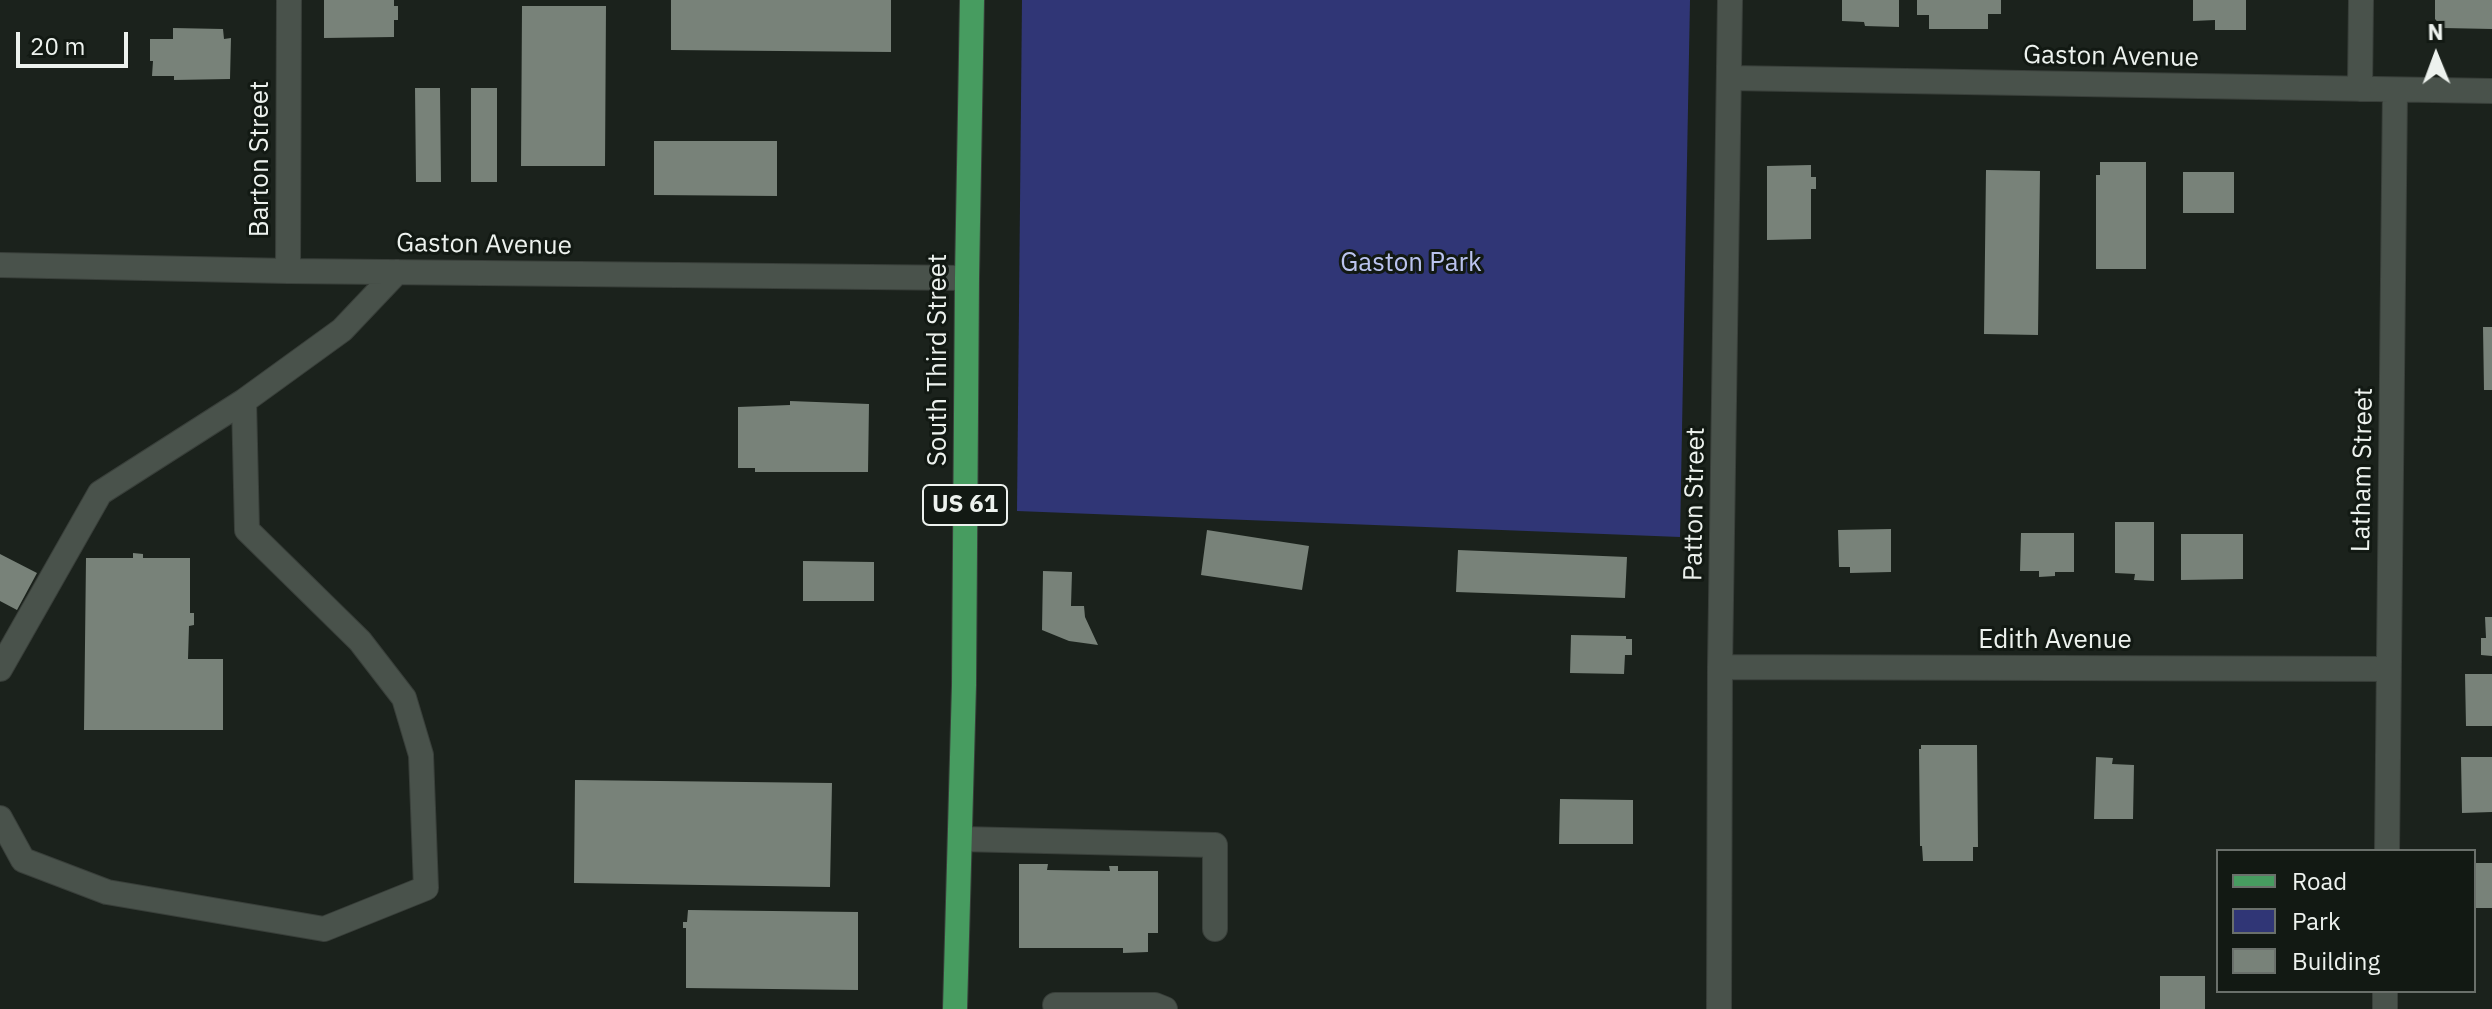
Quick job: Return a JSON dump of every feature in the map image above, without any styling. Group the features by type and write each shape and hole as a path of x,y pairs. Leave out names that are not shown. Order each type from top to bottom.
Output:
{"main road":[{"name":"South Third Street","path":"955,1009 964,669 972,0"}],"street":[{"name":"Barton Street","path":"288,271 289,0"},
{"name":"Patton Street","path":"1719,1009 1720,667 1730,0"},
{"path":"2360,89 2361,0"},
{"name":"Gaston Avenue","path":"1730,78 2492,91"},
{"name":"Latham Street","path":"2387,849 2395,90"},
{"name":"Gaston Avenue","path":"0,265 967,278"},
{"path":"0,669 100,493 244,401 342,330 397,272"},
{"path":"0,818 23,860 107,892 324,929 426,888 421,755 404,698 360,641 247,530 244,401"},
{"name":"Edith Avenue","path":"1720,667 2389,669"},
{"path":"960,839 1215,845 1215,929"},
{"path":"1055,1005 1155,1005 1165,1009"}],"green space":[{"name":"Gaston Park","path":"1022,0 1690,0 1680,537 1017,511"}],"building":[{"path":"324,0 394,0 394,6 398,6 398,20 394,20 394,37 324,38"},
{"path":"671,0 891,0 891,52 671,50"},
{"path":"1842,0 1899,0 1899,27 1865,26 1864,22 1842,21"},
{"path":"1917,0 2001,0 2001,14 1988,14 1988,29 1929,29 1929,15 1917,15"},
{"path":"2193,0 2246,0 2246,30 2215,30 2215,20 2193,21"},
{"path":"2435,0 2492,0 2492,29 2443,28 2435,19"},
{"path":"522,6 606,6 605,166 521,166"},
{"path":"173,28 223,29 224,39 231,38 230,79 174,80 174,76 152,76 150,39 173,39"},
{"path":"415,88 440,88 441,182 416,182"},
{"path":"471,88 497,88 497,182 471,182"},
{"path":"654,141 777,141 777,196 654,195"},
{"path":"2100,162 2146,162 2146,269 2096,269 2096,175 2100,175"},
{"path":"1811,165 1811,177 1816,177 1816,189 1811,189 1811,239 1767,240 1767,166"},
{"path":"1986,170 2040,171 2038,335 1984,334"},
{"path":"2183,172 2234,172 2234,213 2183,213"},
{"path":"2483,327 2492,327 2492,390 2484,390"},
{"path":"790,401 869,404 868,472 755,472 755,468 738,468 738,407 790,405"},
{"path":"2115,522 2154,522 2154,581 2134,580 2135,574 2115,573"},
{"path":"1891,529 1891,572 1850,573 1850,567 1839,567 1838,530"},
{"path":"1207,530 1309,546 1302,590 1201,575"},
{"path":"2021,533 2074,533 2074,572 2055,572 2055,576 2039,577 2039,571 2020,571"},
{"path":"2181,534 2243,534 2243,579 2181,580"},
{"path":"1458,550 1627,557 1625,598 1456,592"},
{"path":"133,553 143,554 143,558 190,558 190,613 194,613 194,625 189,626 188,659 223,659 223,730 84,730 86,558 133,558"},
{"path":"0,554 37,573 17,610 0,601"},
{"path":"803,561 874,562 874,601 803,601"},
{"path":"1043,571 1072,572 1071,606 1084,606 1085,617 1098,645 1069,641 1042,630"},
{"path":"2485,617 2492,617 2492,656 2481,655 2481,638 2486,638"},
{"path":"1571,635 1626,636 1626,639 1632,639 1632,655 1625,655 1624,674 1570,673"},
{"path":"2465,674 2492,674 2492,726 2466,726"},
{"path":"1921,745 1977,745 1978,847 1973,847 1973,861 1923,861 1920,846"},
{"path":"2096,757 2113,758 2112,764 2134,765 2133,819 2094,819"},
{"path":"2461,757 2492,757 2492,812 2462,813"},
{"path":"575,780 832,783 830,887 574,883"},
{"path":"1560,799 1633,800 1633,844 1559,844"},
{"path":"2476,863 2492,863 2492,908 2476,908"},
{"path":"1019,864 1048,864 1047,870 1110,871 1109,866 1118,866 1118,871 1158,871 1158,933 1148,933 1148,952 1123,953 1123,948 1019,948"},
{"path":"688,910 858,912 858,990 686,988 686,928 683,928 683,922 687,922"},
{"path":"2160,976 2205,976 2205,1009 2160,1009"}]}
